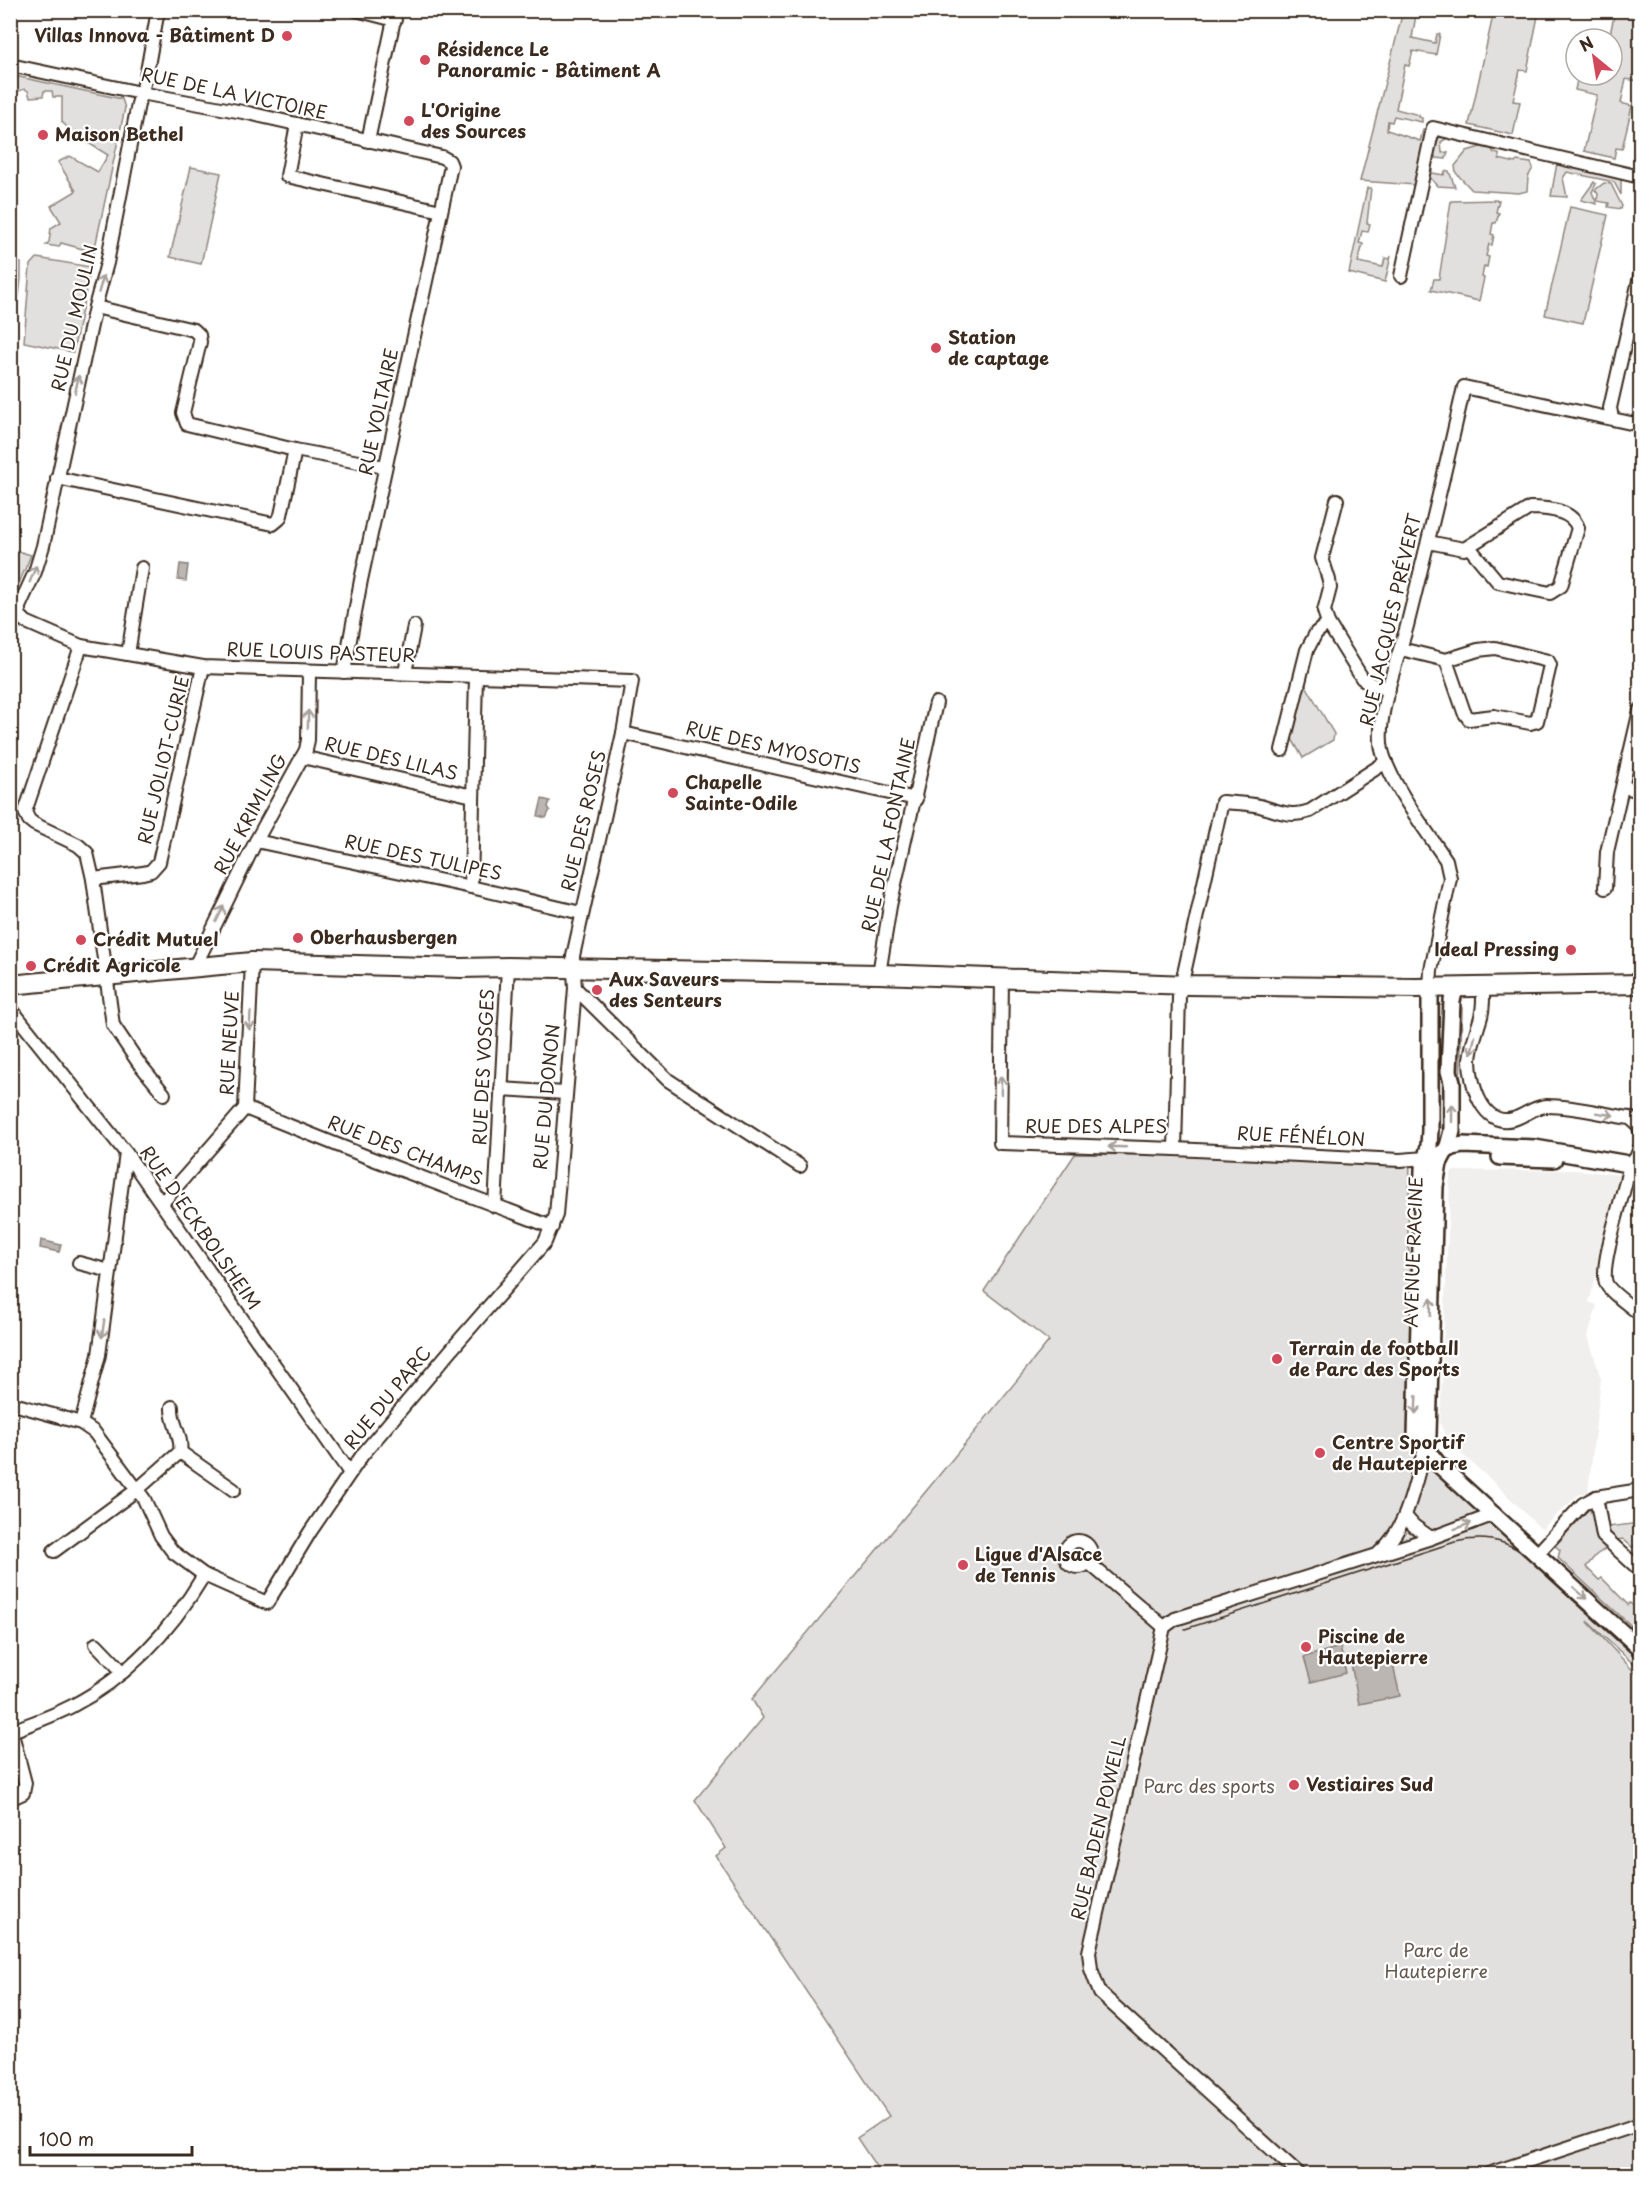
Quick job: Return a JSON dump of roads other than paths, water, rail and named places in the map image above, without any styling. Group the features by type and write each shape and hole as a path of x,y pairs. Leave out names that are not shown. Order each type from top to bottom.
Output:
{"main road":[{"path":"10,985 252,962 461,968 508,967 574,978 879,974 1182,985 1455,988 1641,984"}],"street":[{"name":"RUE DU MOULIN","path":"10,627 19,615 19,608 39,560 94,307 107,263 158,10"},
{"path":"356,10 396,15 368,141"},
{"name":"RUE DE LA VICTOIRE","path":"10,65 297,124 442,157 449,161"},
{"path":"297,124 287,176 441,211"},
{"path":"1401,276 1433,128 1641,177"},
{"name":"RUE VOLTAIRE","path":"344,672 385,467 451,166 449,161"},
{"path":"1641,276 1610,408 1612,418 1641,425"},
{"path":"94,307 194,330 199,335 200,342 184,406 183,418 187,424 230,436 385,467"},
{"name":"RUE JACQUES PRÉVERT","path":"1430,988 1431,970 1450,878 1449,865 1404,796 1386,762 1382,749 1381,731 1389,689 1428,542 1464,387 1612,418"},
{"path":"57,478 273,524 281,514 295,450"},
{"path":"1336,500 1322,558 1330,588 1324,612 1362,678 1371,684 1389,689"},
{"path":"1428,542 1458,549 1470,547 1530,508 1566,514 1573,517 1578,528 1561,586 1550,593 1498,582 1470,547"},
{"path":"128,654 142,567"},
{"name":"RUE LOUIS PASTEUR","path":"19,615 26,622 81,646 203,667 632,681"},
{"path":"1282,750 1307,650 1316,633 1328,622"},
{"path":"405,673 414,626"},
{"path":"81,646 25,812 34,824 83,848 89,858 113,1025 138,1062 164,1094"},
{"path":"1401,649 1446,660 1478,650 1495,648 1546,659 1550,665 1537,721 1530,723 1494,716 1470,719 1464,712 1446,660"},
{"name":"RUE JOLIOT-CURIE","path":"93,879 151,871 159,862 203,667"},
{"name":"RUE KRIMLING","path":"195,966 256,841 302,757 308,740 309,672"},
{"path":"471,887 476,676"},
{"name":"RUE DES ROSES","path":"574,978 573,956 581,913 623,733 632,681"},
{"name":"RUE DE LA FONTAINE","path":"879,974 890,906 936,703"},
{"path":"1605,888 1608,852 1641,710"},
{"name":"RUE DES MYOSOTIS","path":"623,733 916,799"},
{"name":"RUE DES LILAS","path":"302,757 473,796"},
{"name":"RUE DES ALPES","path":"1002,979 1000,1143 1175,1149 1179,996 1222,802 1250,804 1284,814 1301,814 1386,762"},
{"path":"1624,787 1641,791"},
{"name":"RUE DES TULIPES","path":"256,841 581,913"},
{"name":"RUE NEUVE","path":"162,1203 245,1108 252,962"},
{"name":"RUE DES VOSGES","path":"495,1206 508,967"},
{"path":"574,978 668,1080 800,1167"},
{"name":"RUE DU DONON","path":"552,1227 556,1215 574,978"},
{"path":"1483,987 1483,1008 1470,1062 1475,1090 1488,1111 1499,1118 1510,1120 1536,1108 1552,1106 1630,1118 1641,1130"},
{"name":"AVENUE RACINE","path":"1430,988 1430,1130 1423,1169 1416,1436 1425,1449 1641,1648"},
{"name":"AVENUE RACINE","path":"1425,1449 1428,1435 1435,1186 1437,1169 1452,1131 1452,1082 1449,1071 1452,1001 1455,988"},
{"name":"RUE D'ECKBOLSHEIM","path":"11,1008 126,1153 350,1473"},
{"path":"501,1089 565,1094"},
{"name":"RUE DES CHAMPS","path":"245,1108 552,1227"},
{"path":"1426,1158 1463,1145 1535,1148 1635,1165"},
{"path":"1641,1148 1608,1252 1605,1276 1607,1286 1641,1314"},
{"name":"RUE FÉNÉLON","path":"1175,1149 1400,1160 1426,1158"},
{"path":"81,1423 99,1355 126,1153"},
{"name":"RUE DU PARC","path":"204,1575 267,1603 309,1532 379,1434 545,1242 552,1227"},
{"path":"79,1263 110,1271"},
{"path":"10,1403 81,1423 94,1432 138,1489 166,1545 204,1575 169,1628 153,1646 123,1672 97,1692 71,1707 11,1729 26,1783 24,1793 10,1799"},
{"path":"54,1551 138,1489 180,1452 180,1440 173,1423 172,1407"},
{"path":"1376,1555 1394,1537 1405,1516 1425,1449"},
{"path":"180,1452 234,1490"},
{"path":"1538,1553 1583,1504 1596,1497 1641,1490"},
{"path":"1596,1497 1603,1536 1641,1570"},
{"path":"1089,1563 1164,1627 1175,1619 1431,1538 1495,1514"},
{"path":"1405,1516 1431,1538"},
{"name":"RUE BADEN POWELL","path":"1164,1627 1089,1952 1090,1969 1101,1993 1299,2175"},
{"path":"96,1644 123,1672"},
{"path":"1488,2175 1641,2124"}],"tram line":[{"path":"1185,1629 1455,1542 1483,1539 1509,1545 1525,1555 1640,1659"}],"place":[{"name":"Villas Innova - Bâtiment D","path":"287,36"},
{"name":"Résidence Le Panoramic - Bâtiment A","path":"425,60"},
{"name":"L'Origine des Sources","path":"409,121"},
{"name":"Maison Bethel","path":"43,135"},
{"name":"Station de captage","path":"936,348"},
{"name":"Chapelle Sainte-Odile","path":"673,793"},
{"name":"Oberhausbergen","path":"298,938"},
{"name":"Crédit Mutuel","path":"81,940"},
{"name":"Ideal Pressing","path":"1571,950"},
{"name":"Crédit Agricole","path":"31,966"},
{"name":"Aux Saveurs des Senteurs","path":"597,990"},
{"name":"Terrain de football de Parc des Sports","path":"1277,1359"},
{"name":"Centre Sportif de Hautepierre","path":"1320,1453"},
{"name":"Ligue d'Alsace de Tennis","path":"963,1565"},
{"name":"Piscine de Hautepierre","path":"1306,1647"},
{"name":"Vestiaires Sud","path":"1294,1785"}],"park label":[{"name":"Parc des sports","path":"1209,1787"},
{"name":"Parc de Hautepierre","path":"1436,1961"}]}
